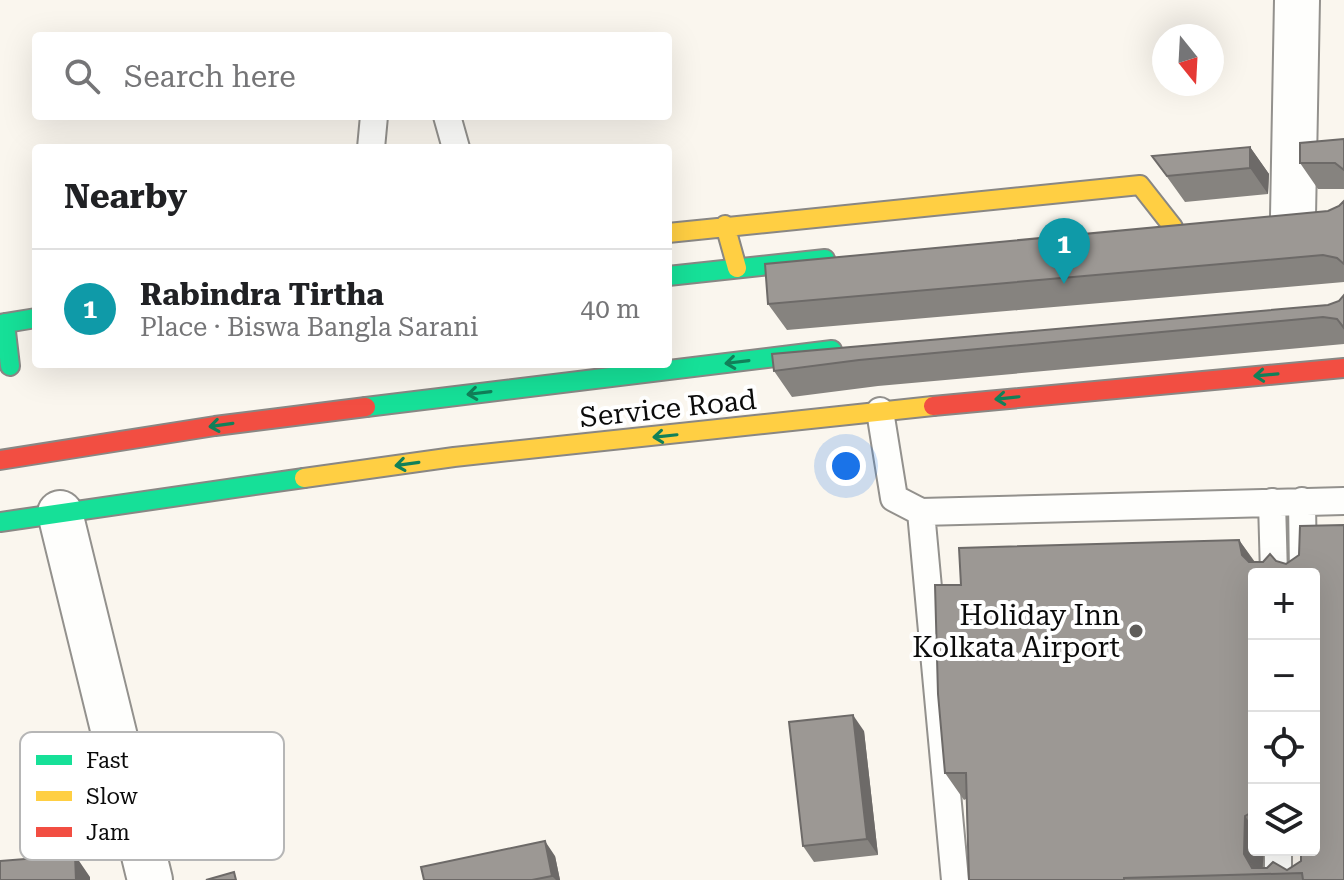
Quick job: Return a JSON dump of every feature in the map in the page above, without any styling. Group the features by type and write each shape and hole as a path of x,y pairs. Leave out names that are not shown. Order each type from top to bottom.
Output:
{"street":[{"path":"1292,216 1297,0"},
{"path":"672,232 1140,185 1173,227"},
{"path":"725,225 737,268"},
{"path":"672,276 847,257"},
{"path":"11,366 2,323 32,319"},
{"path":"0,460 215,426 857,347"},
{"name":"Service Road","path":"0,522 454,457 767,426 880,411 1344,368"},
{"path":"60,513 114,732"},
{"path":"145,860 150,880"}],"lane":[{"path":"371,144 374,120"},
{"path":"448,120 455,144"},
{"path":"880,411 894,498 921,512 1344,501"},
{"path":"1302,501 1303,568"},
{"path":"1272,502 1274,568"},
{"path":"921,512 955,880"},
{"path":"1278,856 1278,880"}],"building":[{"path":"1344,139 1344,170 1335,163 1300,163 1300,143"},
{"path":"1250,147 1250,168 1167,176 1152,156"},
{"path":"1344,201 1344,264 1337,258 1323,255 768,304 765,264 1328,211"},
{"path":"1344,295 1344,328 1337,319 1323,317 859,360 774,371 772,354 1328,305 1339,301"},
{"path":"1344,525 1344,880 1303,880 1302,873 1124,880 969,880 966,773 945,773 938,694 935,585 961,585 959,548 1239,540 1242,555 1249,562 1263,562 1270,554 1276,561 1286,564 1299,555 1300,526"},
{"path":"853,715 867,839 803,846 789,722"},
{"path":"545,841 552,876 532,880 424,880 421,867"},
{"path":"75,860 76,880 0,880 0,861"},
{"path":"234,872 236,880 206,880"}],"traffic: fast":[{"path":"672,276 825,259"},
{"path":"0,324 32,319"},
{"path":"5,323 10,366"},
{"path":"366,407 832,350"},
{"path":"0,522 304,478"}],"traffic: slow":[{"path":"672,233 1140,185 1173,227"},
{"path":"725,225 737,268"},
{"path":"304,478 454,457 933,406"}],"traffic: jam":[{"path":"933,406 1344,368"},
{"path":"0,460 215,426 366,407"}],"place":[{"name":"Rabindra Tirtha","path":"1064,284"},
{"name":"Holiday Inn Kolkata Airport","path":"1136,631"}]}
